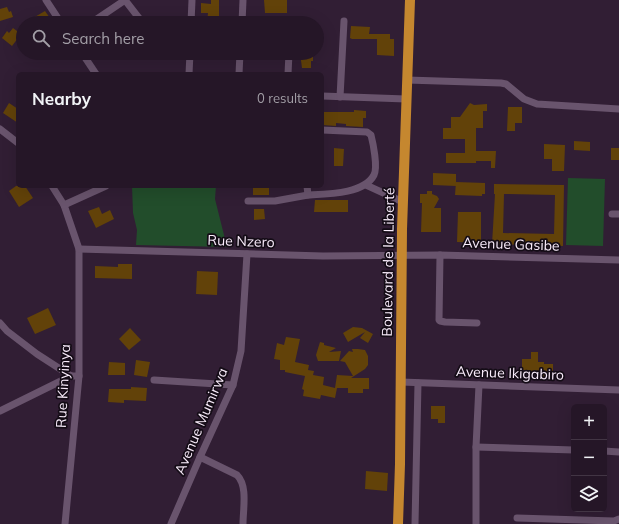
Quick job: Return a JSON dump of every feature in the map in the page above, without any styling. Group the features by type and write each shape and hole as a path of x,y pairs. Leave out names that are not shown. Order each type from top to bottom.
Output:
{"highway":[{"name":"Boulevard de la Liberté","path":"398,524 403,202 410,0"}],"street":[{"path":"46,0 56,16"},
{"path":"101,16 125,0 137,16"},
{"path":"191,16 192,0"},
{"path":"242,16 243,0"},
{"path":"340,97 344,21"},
{"path":"87,60 95,72"},
{"path":"189,72 190,60"},
{"path":"239,72 240,60"},
{"path":"288,72 289,60"},
{"path":"407,80 501,83 506,84 524,99 537,104 619,109"},
{"path":"324,96 406,99"},
{"path":"0,129 16,141"},
{"path":"248,201 275,201 308,195 349,191 366,185 375,174 374,148 371,135 367,132 324,130"},
{"path":"366,185 403,202"},
{"name":"Rue Kinyinya","path":"53,188 64,205 79,249 79,376 65,524"},
{"path":"64,205 102,188"},
{"path":"307,188 308,195"},
{"name":"Rue Nzero","path":"79,249 247,254 402,256"},
{"name":"Avenue Mumirwa","path":"172,524 200,457 233,385 241,351 247,254"},
{"path":"440,255 439,320 445,322 477,323"},
{"name":"Avenue Gasibe","path":"402,256 440,255 619,260"},
{"path":"0,323 37,354 71,376"},
{"path":"0,411 71,376 79,376"},
{"path":"154,380 233,385"},
{"name":"Avenue Ikigabiro","path":"401,382 619,390"},
{"path":"415,524 418,383"},
{"path":"476,524 476,447 479,385"},
{"path":"476,447 571,450"},
{"path":"607,451 619,452"},
{"path":"200,457 237,475 240,478 244,493 243,524"},
{"path":"517,518 585,522 614,521 619,519"}],"green space":[{"path":"568,178 605,179 603,246 566,245"},
{"path":"132,188 216,188 215,199 227,247 136,245 137,230 133,213"}],"building":[{"path":"211,0 219,0 219,16 208,16 208,13 201,13 201,3 211,4"},
{"path":"264,0 287,0 287,13 265,13"},
{"path":"7,7 9,12 11,11 13,17 0,21 0,9"},
{"path":"45,11 48,16 36,16"},
{"path":"351,26 370,27 369,34 390,34 390,39 394,39 394,56 377,55 377,39 350,38"},
{"path":"13,28 16,30 16,41 12,46 2,38 7,31 9,33"},
{"path":"301,60 313,60 311,61 311,68 302,68"},
{"path":"9,103 16,108 16,122 3,113"},
{"path":"470,103 474,105 487,104 487,111 483,111 483,128 476,128 476,151 496,151 495,168 491,168 491,161 476,161 476,163 446,163 446,153 465,153 465,139 443,139 443,128 451,128 451,117 460,117"},
{"path":"508,107 522,107 522,123 515,123 515,131 507,131"},
{"path":"354,110 366,111 366,118 363,118 363,127 346,126 346,124 336,123 336,126 324,125 324,112 354,112"},
{"path":"574,141 590,142 590,151 574,150"},
{"path":"544,144 565,145 564,171 552,171 552,159 544,159"},
{"path":"334,148 344,149 343,166 334,166"},
{"path":"611,148 619,148 619,160 611,160"},
{"path":"433,173 456,174 456,186 433,185"},
{"path":"456,182 485,183 485,194 482,194 482,196 455,195"},
{"path":"494,184 564,185 563,246 492,244","holes":["504,194 555,195 554,234 503,233"]},
{"path":"16,186 16,188 26,188 33,198 19,207 9,191"},
{"path":"253,188 269,188 269,195 253,195"},
{"path":"427,191 432,191 432,194 437,196 439,199 434,208 441,208 441,232 421,232 422,203 420,203 420,194 427,194"},
{"path":"315,200 348,200 348,212 314,212"},
{"path":"99,207 102,214 110,210 114,219 96,228 88,211"},
{"path":"254,209 264,209 265,219 254,220"},
{"path":"458,212 481,212 481,243 457,242"},
{"path":"118,264 132,264 132,279 95,278 95,266 118,267"},
{"path":"197,271 218,272 217,295 196,294"},
{"path":"48,308 56,325 35,334 27,318"},
{"path":"353,327 362,328 373,334 368,343 360,338 365,332 348,342 343,333"},
{"path":"130,328 141,340 129,350 119,339"},
{"path":"286,337 300,339 295,362 309,365 308,370 314,371 313,375 324,377 323,385 335,388 337,375 353,376 345,362 340,361 349,351 353,352 352,349 365,350 368,356 368,365 365,369 351,378 369,378 369,389 363,389 363,393 348,393 348,388 337,388 335,398 321,395 320,399 303,396 304,390 302,389 305,376 280,370 280,360 274,359 277,343 284,345"},
{"path":"320,342 324,343 324,345 336,348 329,352 341,351 339,361 318,361 316,355"},
{"path":"531,352 538,352 538,362 553,364 553,376 539,377 538,374 525,374 525,370 522,370 522,359 531,359"},
{"path":"136,360 150,362 147,377 134,375"},
{"path":"109,362 125,363 125,375 108,375"},
{"path":"131,387 147,388 146,401 124,400 124,403 108,402 109,389 131,389"},
{"path":"431,406 445,406 445,423 438,423 438,419 431,419"},
{"path":"366,471 388,473 387,491 365,489"}]}
